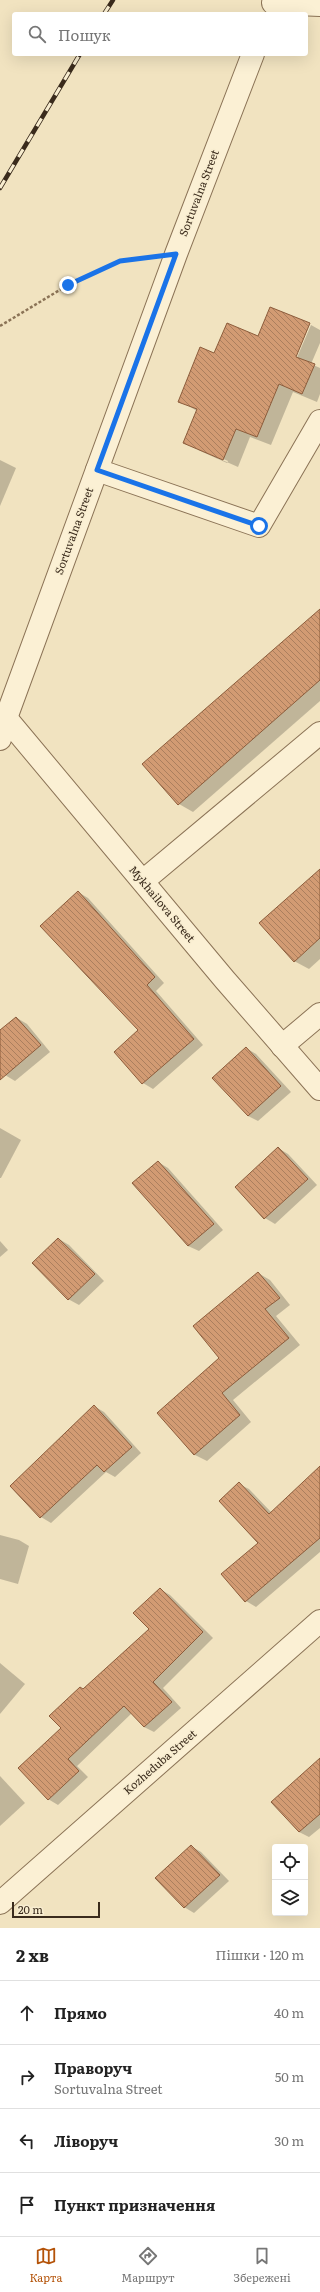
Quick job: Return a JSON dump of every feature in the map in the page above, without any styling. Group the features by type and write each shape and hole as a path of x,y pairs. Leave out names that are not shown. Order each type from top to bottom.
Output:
{"street":[{"path":"272,6 320,5"},
{"name":"Sortuvalna Street","path":"0,739 6,718 176,254 252,56"},
{"path":"97,470 259,526 320,421"},
{"name":"Mykhailova Street","path":"6,718 143,882 320,1089"},
{"path":"143,882 320,732"},
{"path":"282,1046 320,1014"},
{"name":"Kozheduba Street","path":"0,1903 320,1621"}],"path":[{"path":"0,326 68,285 120,261 176,254"}],"building":[{"path":"270,307 310,323 296,357 315,364 302,394 279,384 257,437 236,429 223,460 183,443 197,409 178,402 200,347 214,353 227,323 258,336"},
{"path":"320,609 320,680 178,805 142,764"},
{"path":"320,869 320,938 294,962 259,923"},
{"path":"78,891 155,977 147,985 194,1039 142,1084 114,1052 138,1030 40,926"},
{"path":"16,1017 41,1045 0,1080 0,1030"},
{"path":"246,1047 281,1086 248,1116 212,1078"},
{"path":"278,1147 308,1179 264,1219 235,1187"},
{"path":"158,1161 214,1224 188,1246 132,1183"},
{"path":"58,1238 95,1274 68,1300 32,1263"},
{"path":"258,1272 280,1298 265,1309 289,1338 222,1393 240,1415 194,1455 157,1413 219,1358 193,1326"},
{"path":"94,1405 132,1447 104,1472 97,1465 40,1518 10,1486"},
{"path":"320,1466 320,1538 245,1602 221,1574 258,1543 219,1501 239,1482 269,1514"},
{"path":"160,1588 203,1632 153,1682 172,1702 144,1727 124,1706 68,1759 79,1771 48,1800 18,1768 61,1728 49,1716 80,1687 83,1689 149,1629 133,1613"},
{"path":"320,1758 320,1814 299,1832 271,1802"},
{"path":"191,1845 220,1875 184,1908 155,1878"}],"railway":[{"path":"105,12 113,0"},
{"path":"0,188 79,56"}],"route":[{"path":"68,285 120,261 176,254 97,470 259,526"}]}
